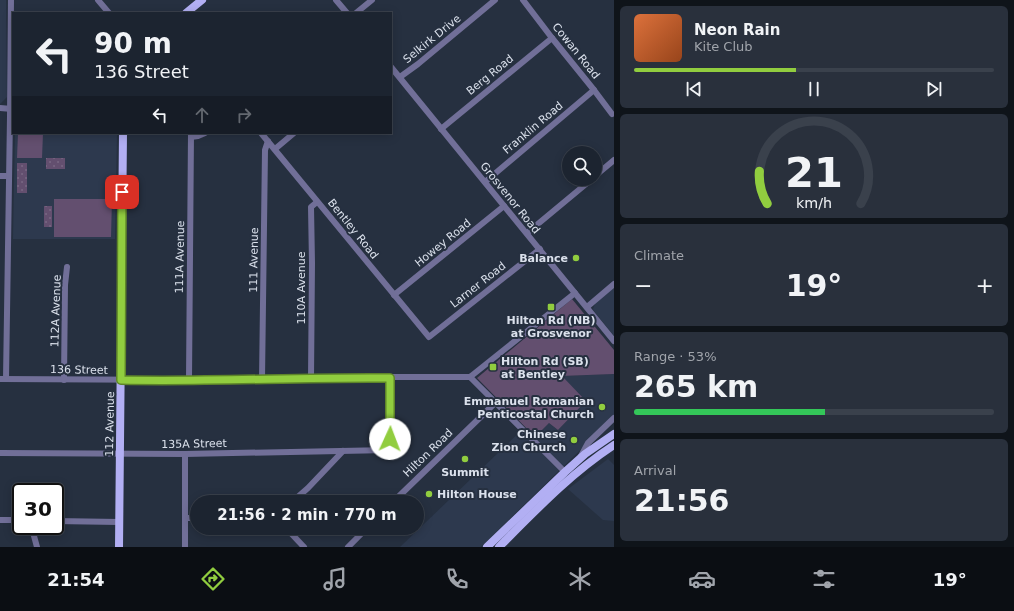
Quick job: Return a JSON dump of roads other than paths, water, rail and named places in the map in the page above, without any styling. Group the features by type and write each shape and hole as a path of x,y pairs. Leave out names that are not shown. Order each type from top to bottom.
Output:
{"main road":[{"path":"187,12 202,0"},
{"name":"112 Avenue","path":"119,547 123,134"},
{"path":"487,547 585,454 614,434"},
{"path":"499,547 569,479 614,445"}],"street":[{"path":"3,379 7,311 5,244 12,109 10,0"},
{"path":"98,0 108,12"},
{"path":"336,0 346,12"},
{"path":"357,12 372,0"},
{"name":"Selkirk Drive","path":"400,78 495,0"},
{"name":"Cowan Road","path":"523,0 612,114"},
{"name":"Berg Road","path":"442,129 552,38"},
{"name":"Grosvenor Road","path":"392,68 614,341"},
{"name":"Franklin Road","path":"485,182 594,90"},
{"path":"0,108 12,109"},
{"path":"191,135 198,136 203,134"},
{"name":"Bentley Road","path":"262,134 429,337"},
{"path":"275,149 293,134"},
{"name":"111A Avenue","path":"189,380 191,135"},
{"name":"111 Avenue","path":"262,380 265,150 268,141"},
{"path":"602,170 614,160"},
{"path":"0,176 9,176"},
{"path":"527,233 584,186"},
{"name":"110A Avenue","path":"311,378 311,207 317,202"},
{"name":"Howey Road","path":"394,295 504,206"},
{"name":"Larner Road","path":"429,337 540,249"},
{"name":"112A Avenue","path":"64,380 65,285 67,267"},
{"path":"587,307 614,284"},
{"path":"565,472 470,377 575,293"},
{"path":"0,311 7,311"},
{"name":"136 Street","path":"3,379 262,380 311,378 470,377"},
{"name":"135A Street","path":"0,453 185,454 389,450 390,378"},
{"name":"Hilton Road","path":"400,495 495,403"},
{"path":"580,459 588,443 614,418"},
{"path":"300,495 343,451"},
{"path":"185,454 185,547"},
{"path":"185,518 190,518"},
{"path":"0,520 12,520"},
{"path":"64,521 119,522"},
{"path":"34,535 37,547"},
{"path":"293,535 304,547"},
{"path":"348,547 360,535"}],"place":[{"name":"Balance","path":"576,258"},
{"name":"Hilton Rd (NB) at Grosvenor","path":"551,307"},
{"name":"Hilton Rd (SB) at Bentley","path":"493,367"},
{"name":"Emmanuel Romanian Penticostal Church","path":"602,407"},
{"name":"Chinese Zion Church","path":"574,440"},
{"name":"Summit","path":"465,459"},
{"name":"Hilton House","path":"429,494"}]}
